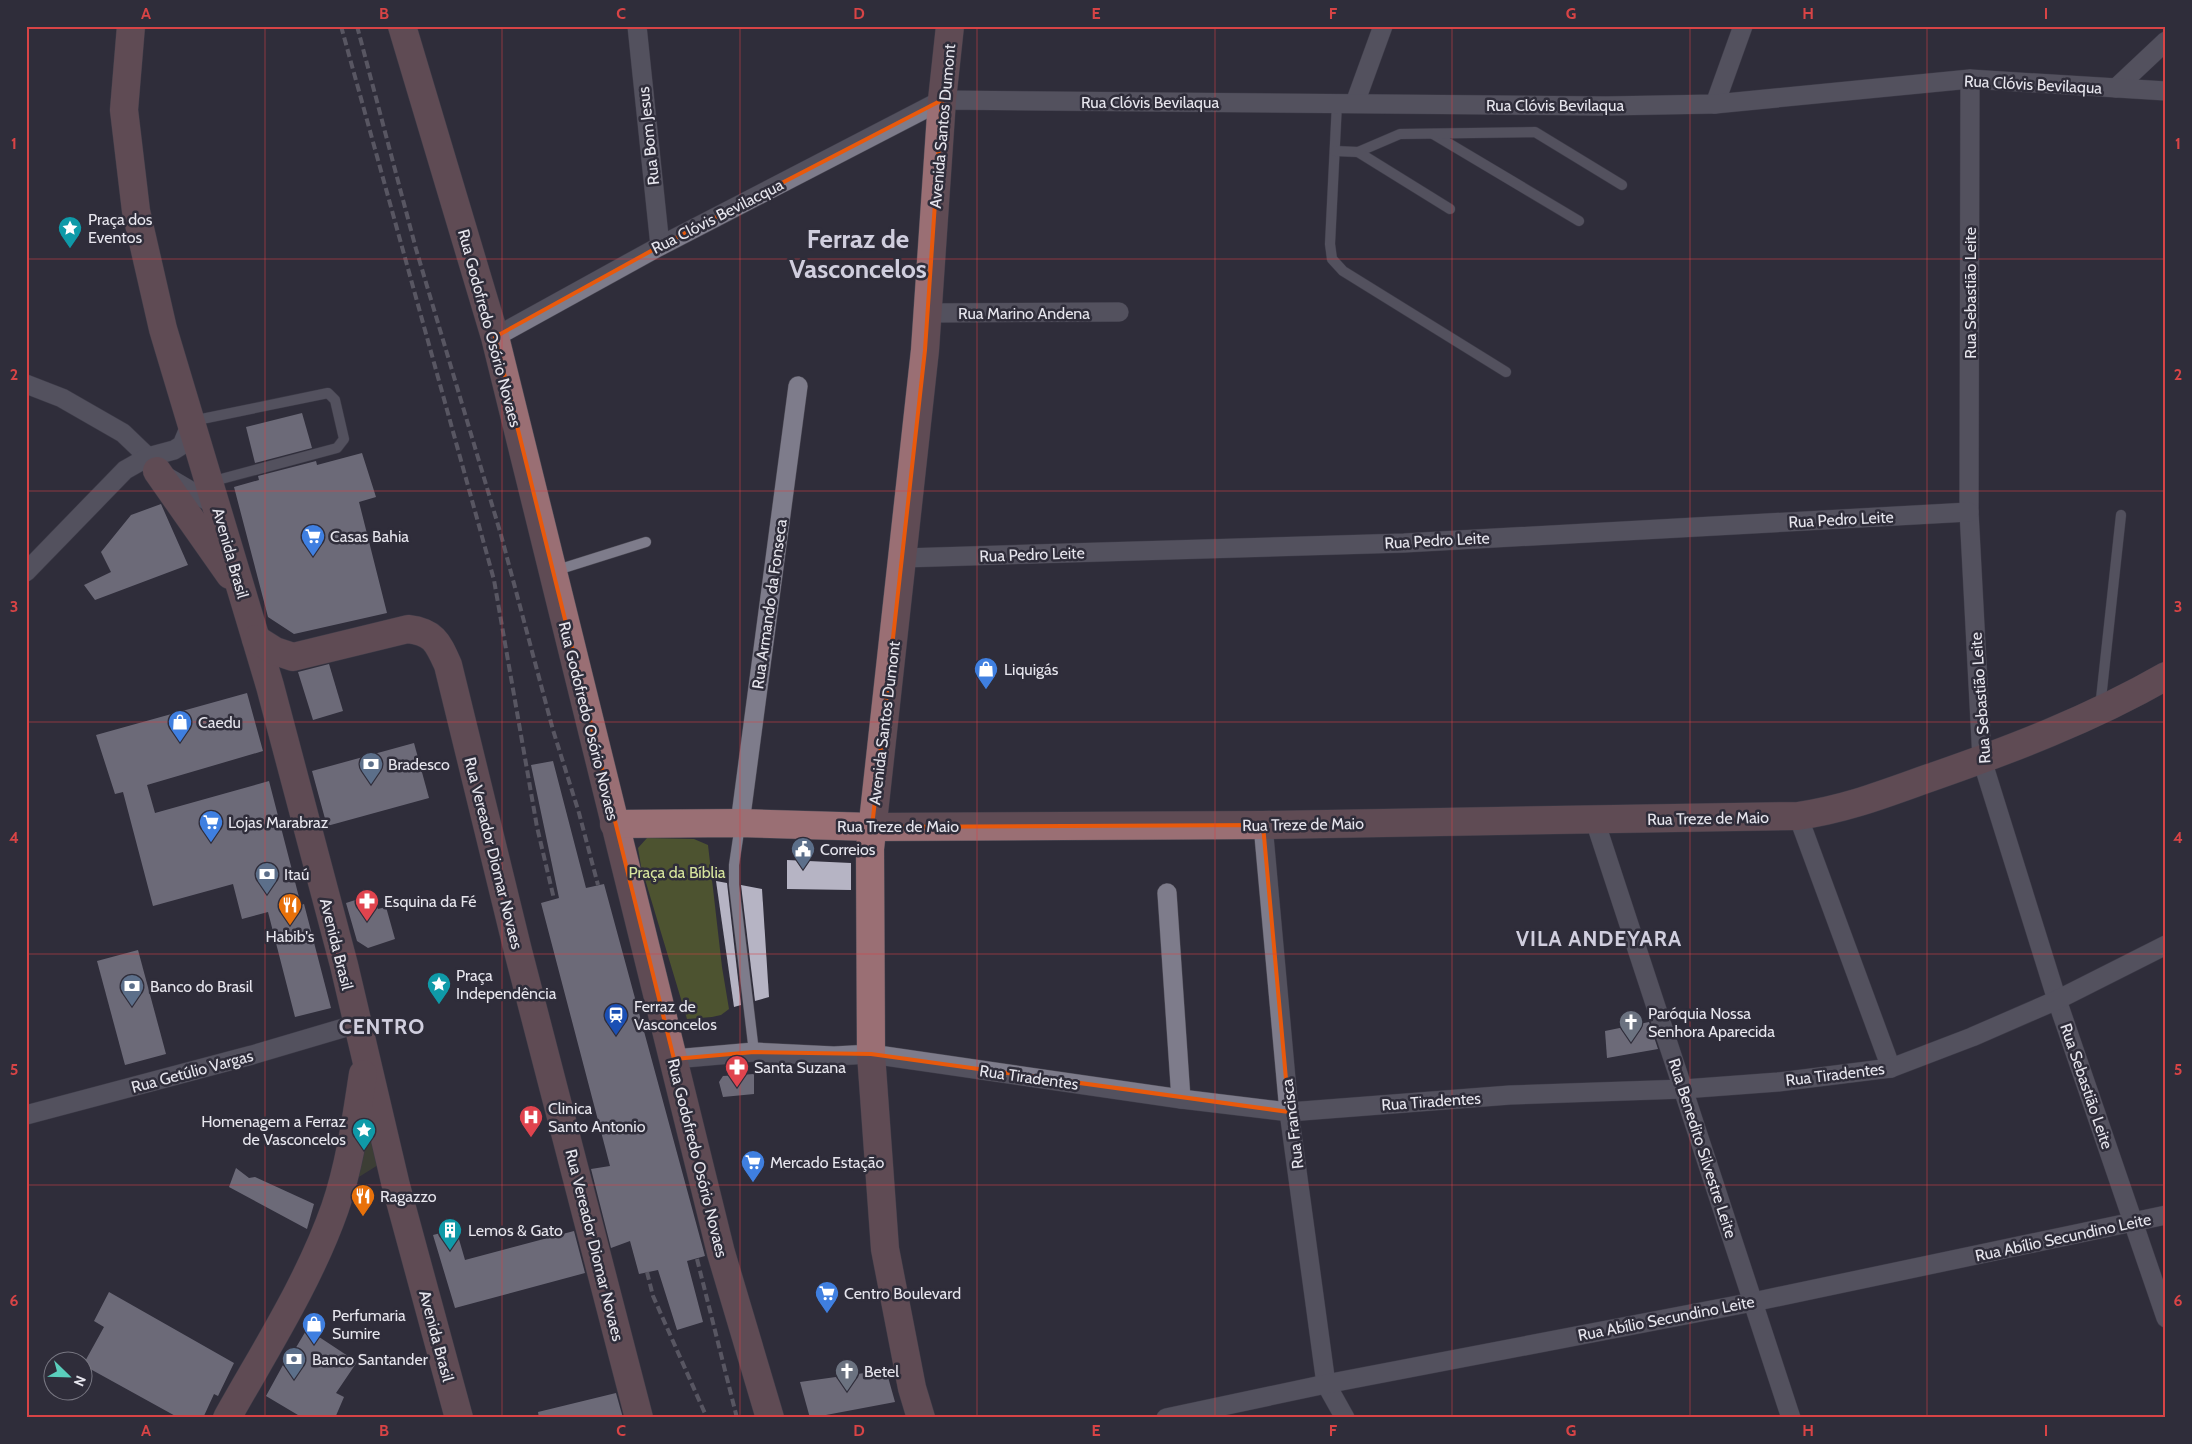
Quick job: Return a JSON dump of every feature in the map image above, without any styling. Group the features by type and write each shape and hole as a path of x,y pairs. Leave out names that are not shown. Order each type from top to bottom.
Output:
{"main road":[{"name":"Avenida Brasil","path":"131,26 128,79 145,129 158,238 163,329 218,507 270,686 344,965 396,1186 459,1418"},
{"name":"Rua Godofredo Osório Novaes","path":"402,26 495,337 721,1253 770,1418"},
{"name":"Avenida Santos Dumont","path":"921,1418 912,1388 885,1249 871,1054 870,849 903,558 928,313 942,100 950,26"},
{"path":"152,464 242,593"},
{"name":"Rua Vereador Diomar Novaes","path":"293,657 408,629 422,631 439,644 448,665 518,951 639,1418"},
{"path":"256,639 275,651 293,657 270,686"},
{"name":"Rua Treze de Maio","path":"614,824 740,823 872,827 1263,825 1595,821 1798,816 1838,810 1982,760 2073,723 2166,676"},
{"path":"227,1418 307,1274 334,1210 343,1181 355,1126 366,1060"}],"street":[{"name":"Rua Bom Jesus","path":"637,26 660,246"},
{"path":"1346,103 1383,26"},
{"path":"1715,104 1743,26"},
{"path":"2116,88 2166,41"},
{"name":"Rua Clóvis Bevilaqua","path":"942,100 1597,106 1715,104 1970,79 2166,91"},
{"name":"Rua Sebastião Leite","path":"1970,79 1969,512 1982,760 2057,1000 2166,1318"},
{"name":"Rua Clóvis Bevilacqua","path":"495,337 660,246 942,100"},
{"name":"Rua Marino Andena","path":"928,313 1119,312"},
{"path":"26,384 62,398 123,433 152,464 218,507"},
{"name":"Rua Armando da Fonseca","path":"740,823 798,386"},
{"path":"26,572 125,470 152,464 182,445 192,421"},
{"name":"Rua Pedro Leite","path":"903,558 1404,542 1969,512"},
{"path":"1798,816 1891,1068"},
{"name":"Rua Benedito Silvestre Leite","path":"1595,821 1791,1418"},
{"name":"Rua Francisca","path":"1263,825 1289,1112 1326,1384 1345,1418"},
{"path":"1167,893 1181,1099"},
{"name":"Rua Tiradentes","path":"674,1059 754,1052 834,1056 871,1054 1181,1099 1289,1112 1510,1095 1684,1089 1778,1082 1891,1068 1972,1037 2057,1000 2166,945"},
{"name":"Rua Getúlio Vargas","path":"26,1115 252,1055 357,1024"},
{"name":"Rua Abílio Secundino Leite","path":"1166,1418 1326,1384 1753,1302 2166,1215"}],"lane":[{"path":"1346,103 1335,151 1330,244 1332,259 1343,271 1506,372"},
{"path":"1335,151 1358,152 1400,134 1535,132 1622,185"},
{"path":"1432,133 1579,221"},
{"path":"1358,152 1450,209"},
{"path":"192,421 328,393 335,400 344,439 337,448 210,482"},
{"path":"2100,710 2121,515"},
{"path":"553,572 646,542"},
{"path":"740,823 734,865 734,884 754,1052"}],"highlighted area":[{"path":"942,100 925,350 872,827 1263,825 1289,1112 871,1054 754,1052 674,1059 495,337 660,246"}],"green space":[{"name":"Praça da Bíblia","path":"647,838 694,839 708,845 722,967 729,1009 721,1015 687,1019 641,866 638,848"},
{"path":"366,1118 378,1165 354,1180"}],"building":[{"path":"302,413 312,448 255,463 246,427"},
{"name":"Casas Bahia","path":"362,453 376,497 359,502 387,613 294,634 268,617 234,487 259,480 258,476 316,461 317,465"},
{"path":"161,504 188,565 95,600 84,585 111,572 101,552 131,515"},
{"path":"329,664 343,711 313,720 298,672"},
{"path":"247,693 263,751 147,785 155,813 269,781 301,905 304,904 331,1008 295,1017 268,912 242,919 233,884 153,906 123,792 115,794 96,735"},
{"name":"Bradesco","path":"414,743 429,798 327,826 312,771"},
{"name":"Ferraz de Vasconcelos","path":"553,761 586,888 604,884 705,1256 687,1261 703,1322 677,1330 658,1270 639,1274 630,1241 611,1248 591,1169 610,1166 541,903 559,898 531,765"},
{"path":"787,860 851,863 851,890 787,889"},
{"path":"716,881 727,883 741,1005 734,1007"},
{"path":"741,885 762,889 769,997 755,1001"},
{"name":"Esquina da Fé","path":"374,894 378,909 386,907 395,939 368,948 357,941 346,903"},
{"name":"Banco do Brasil","path":"138,950 166,1054 125,1065 97,961"},
{"name":"Paróquia Nossa Senhora Aparecida","path":"1649,1022 1658,1049 1607,1058 1605,1031"},
{"name":"Santa Suzana","path":"754,1074 754,1094 723,1097 719,1082 723,1076"},
{"path":"236,1168 249,1178 255,1177 314,1204 307,1229 229,1187"},
{"path":"456,1229 465,1260 574,1231 585,1273 455,1308 433,1235"},
{"path":"109,1292 234,1363 218,1396 214,1394 203,1418 179,1418 92,1370 92,1352 90,1352 104,1327 94,1321"},
{"path":"307,1329 357,1362 336,1393 344,1397 335,1418 303,1418 266,1396 283,1365 285,1366"},
{"name":"Betel","path":"886,1370 895,1402 810,1418 800,1382"},
{"path":"616,1393 623,1418 539,1418 538,1412"}],"railway":[{"path":"341,26 494,580 537,827 554,899"},
{"path":"357,26 416,249 501,535 553,730 579,813 598,885"},
{"path":"697,1259 737,1418"},
{"path":"647,1272 653,1296 707,1418"}],"place":[{"name":"Praça dos Eventos","path":"70,249"},
{"name":"Casas Bahia","path":"313,557"},
{"name":"Liquigás","path":"986,690"},
{"name":"Caedu","path":"180,743"},
{"name":"Bradesco","path":"371,785"},
{"name":"Lojas Marabraz","path":"211,843"},
{"name":"Correios","path":"803,870"},
{"name":"Itaú","path":"267,895"},
{"name":"Esquina da Fé","path":"367,922"},
{"name":"Habib's","path":"290,926"},
{"name":"Praça Independência","path":"439,1005"},
{"name":"Banco do Brasil","path":"132,1007"},
{"name":"Ferraz de Vasconcelos","path":"616,1036"},
{"name":"Paróquia Nossa Senhora Aparecida","path":"1631,1043"},
{"name":"Santa Suzana","path":"737,1088"},
{"name":"Clinica Santo Antonio","path":"531,1138"},
{"name":"Homenagem a Ferraz de Vasconcelos","path":"364,1151"},
{"name":"Mercado Estação","path":"753,1183"},
{"name":"Ragazzo","path":"363,1217"},
{"name":"Lemos & Gato","path":"450,1251"},
{"name":"Centro Boulevard","path":"827,1314"},
{"name":"Perfumaria Sumire","path":"314,1345"},
{"name":"Banco Santander","path":"294,1380"},
{"name":"Betel","path":"847,1392"}],"district":[{"name":"Ferraz de Vasconcelos","path":"858,254"},
{"name":"VILA ANDEYARA","path":"1599,939"},
{"name":"CENTRO","path":"382,1027"}]}
